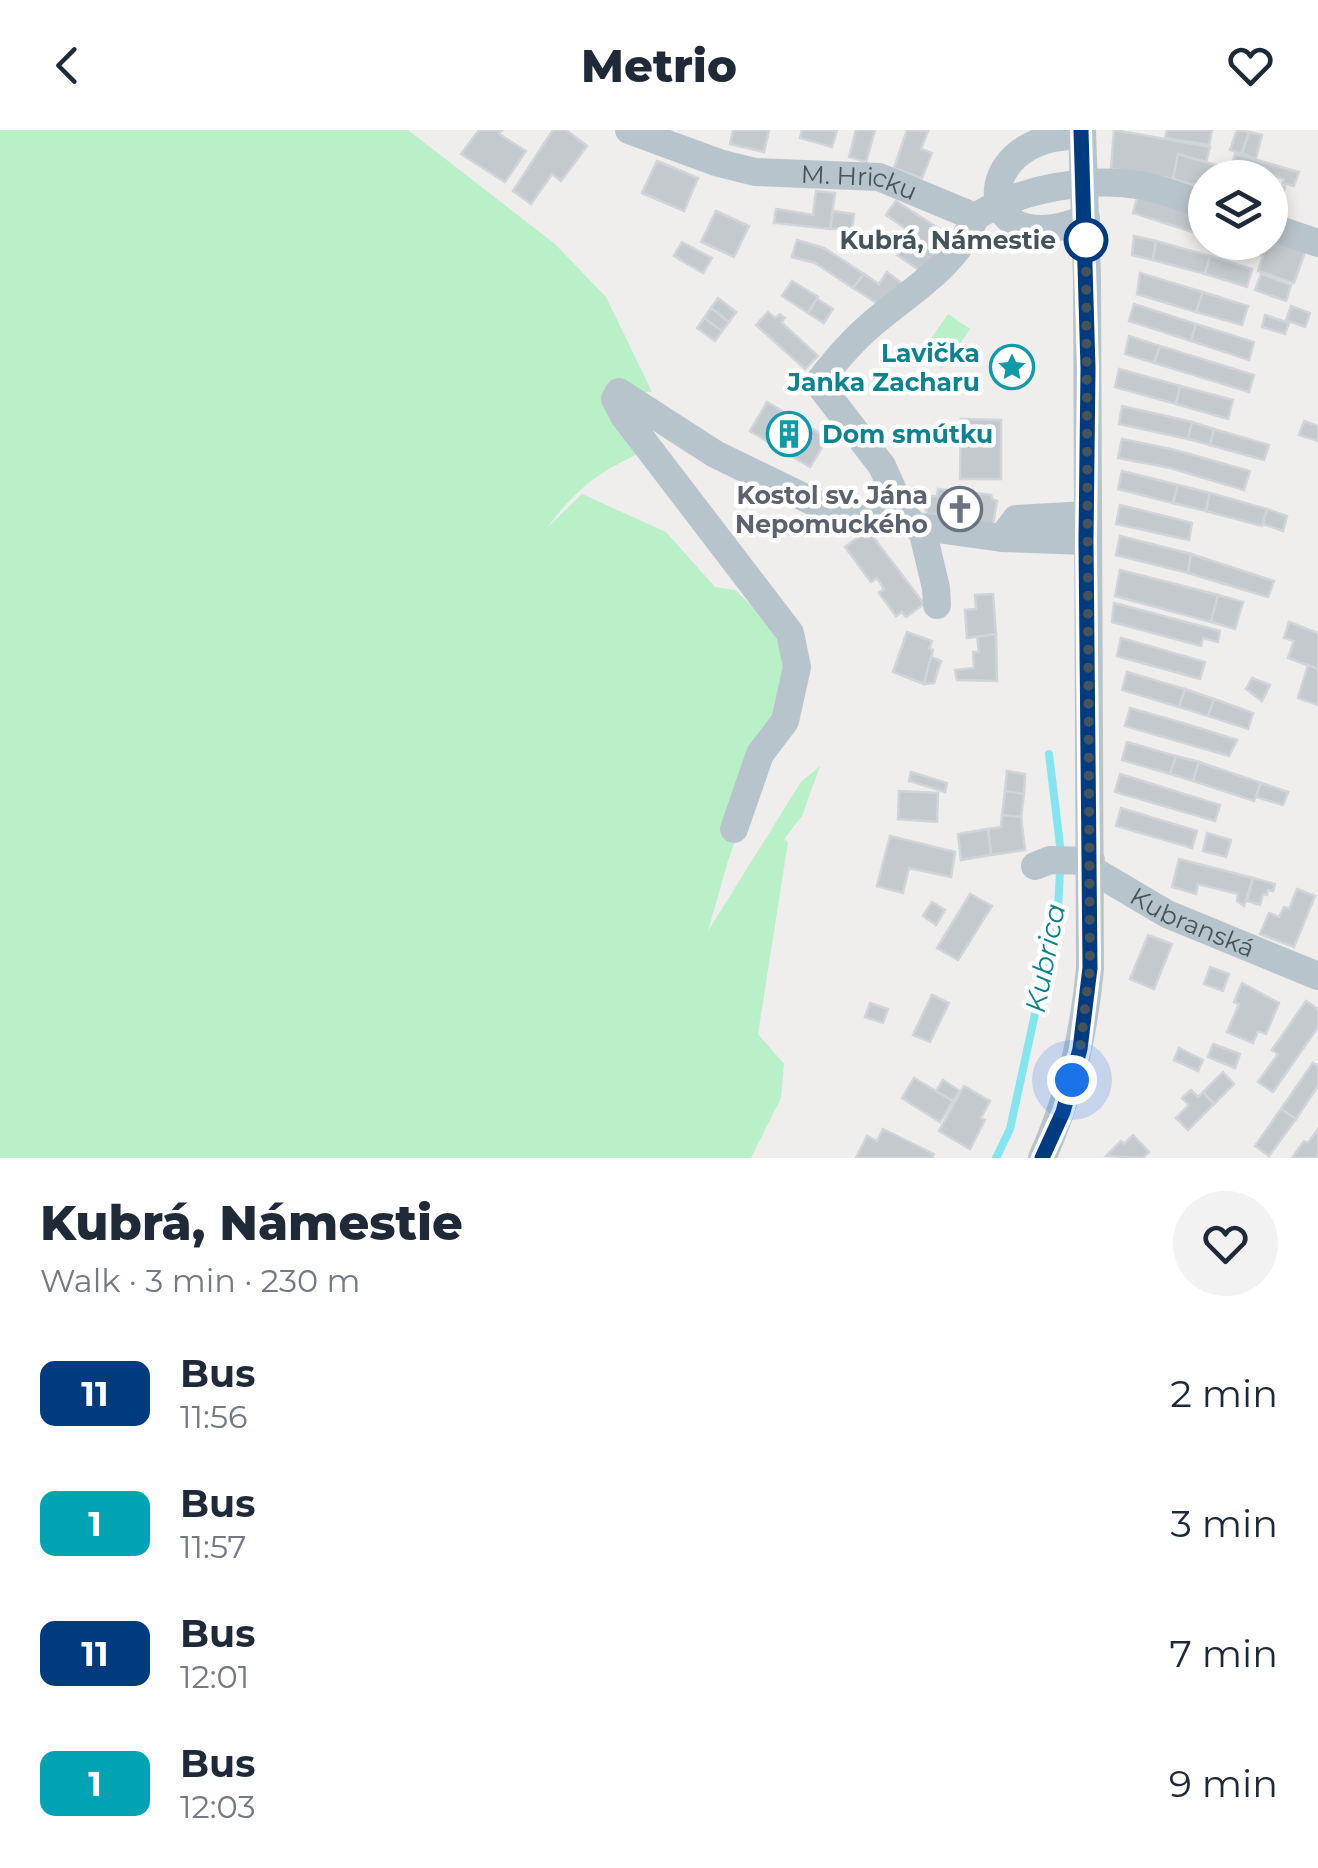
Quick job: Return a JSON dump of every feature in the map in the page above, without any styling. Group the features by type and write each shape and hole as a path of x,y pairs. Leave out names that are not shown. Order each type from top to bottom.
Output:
{"street":[{"name":"M. Hricku","path":"629,130 719,164 756,172 879,177 975,217"},
{"path":"1042,1158 1063,1112 1080,1049 1090,968 1069,864 1086,528 1086,218 1081,132 1050,138 1025,149 1004,167 998,185 1000,201 1015,224 1033,231 1058,230 1086,218"},
{"path":"937,605 913,522 882,466 818,382 870,325 931,278 969,234 975,217 1000,201 1083,184 1144,186 1188,200"},
{"path":"1288,233 1318,243"},
{"path":"734,829 760,754 785,720 796,682 790,633 624,416 614,399 619,392 715,454 828,509 1002,538 1086,528"},
{"name":"Kubranská","path":"1069,864 1167,914 1318,976"}],"green space":[{"path":"0,130 408,130 555,244 606,297 652,392 611,394 642,452 589,483 548,527 582,494 666,532 715,587 735,590 801,652 728,861 708,931 801,782 820,766 802,816 784,839 788,842 758,1034 784,1064 781,1098 751,1158 0,1158"},
{"path":"948,314 970,329 942,369 920,354"}],"building":[{"path":"479,130 502,130 499,134 526,151 505,182 461,154"},
{"path":"553,130 566,130 587,146 561,181 552,174 531,204 513,191"},
{"path":"733,130 769,130 764,152 730,144"},
{"path":"802,130 837,130 832,147 800,138"},
{"path":"856,130 875,130 866,162 849,157"},
{"path":"907,130 928,131 921,149 932,153 922,178 894,168"},
{"path":"1114,130 1210,147 1207,160 1178,154 1173,179 1111,169"},
{"path":"1167,130 1212,130 1209,145 1165,138"},
{"path":"1237,130 1249,132 1242,154 1230,150"},
{"path":"1249,132 1262,135 1256,158 1242,154"},
{"path":"1178,154 1199,160 1188,160 1188,183 1173,179"},
{"path":"1235,154 1256,160 1233,160"},
{"path":"657,161 698,178 684,211 642,193"},
{"path":"1288,169 1299,172 1294,186 1288,184"},
{"path":"816,191 835,193 830,229 774,223 776,209 813,215"},
{"path":"1138,195 1188,211 1188,231 1133,213"},
{"path":"896,201 949,235 922,272 897,255 912,233 886,215"},
{"path":"716,211 749,226 734,257 701,242"},
{"path":"833,211 854,214 852,229 830,229"},
{"path":"1134,236 1156,241 1153,260 1132,255"},
{"path":"797,240 824,248 864,274 853,288 815,263 792,257"},
{"path":"1156,241 1188,250 1188,260 1209,260 1205,274 1153,260"},
{"path":"682,242 712,258 703,273 674,256"},
{"path":"1288,246 1305,252 1294,283 1258,271 1262,260 1288,260"},
{"path":"1209,260 1252,269 1247,287 1205,274"},
{"path":"887,272 903,284 880,305 853,288 864,274 879,284"},
{"path":"1140,273 1203,292 1196,312 1137,294"},
{"path":"1261,274 1291,285 1286,301 1255,290"},
{"path":"792,281 818,297 808,313 782,296"},
{"path":"1203,292 1248,306 1242,325 1196,312"},
{"path":"718,298 736,312 729,322 711,308"},
{"path":"817,299 833,309 824,323 808,313"},
{"path":"1134,304 1196,324 1191,341 1129,321"},
{"path":"1291,306 1310,313 1305,327 1286,320"},
{"path":"711,308 729,322 722,331 704,318"},
{"path":"768,312 775,318 780,314 785,318 781,322 818,356 805,369 756,325"},
{"path":"1265,315 1289,323 1285,334 1262,327"},
{"path":"704,318 722,331 715,341 697,328"},
{"path":"1196,324 1254,342 1249,360 1191,341"},
{"path":"1129,336 1160,346 1154,363 1125,354"},
{"path":"1160,346 1254,375 1249,392 1154,363"},
{"path":"1119,369 1180,386 1176,404 1115,387"},
{"path":"1180,386 1233,400 1228,419 1176,404"},
{"name":"Dom smútku","path":"767,402 828,438 810,467 750,431"},
{"path":"1122,406 1192,422 1188,439 1119,424"},
{"path":"961,419 1001,420 1001,479 960,479"},
{"path":"1304,421 1318,426 1318,441 1299,435"},
{"path":"1192,422 1214,429 1210,445 1188,439"},
{"path":"1214,429 1269,445 1264,460 1210,445"},
{"path":"1122,439 1250,471 1244,490 1170,468 1118,458"},
{"path":"1122,471 1178,485 1173,503 1118,489"},
{"path":"1178,485 1210,493 1206,511 1173,503"},
{"name":"Kostol sv. Jána Nepomuckého","path":"938,489 991,495 997,501 993,524 928,514 923,503 930,496 937,496"},
{"path":"1210,493 1267,509 1262,526 1206,511"},
{"path":"1120,505 1192,523 1189,540 1116,524"},
{"path":"1267,509 1287,516 1283,531 1263,524"},
{"path":"868,530 924,604 906,617 902,612 896,616 879,593 884,589 877,578 871,582 845,547"},
{"path":"1120,536 1191,554 1188,573 1116,555"},
{"path":"1191,554 1274,581 1268,597 1188,573"},
{"path":"1120,570 1218,595 1211,622 1115,596"},
{"path":"993,594 996,634 967,638 965,610 976,609 975,595"},
{"path":"1218,595 1243,602 1235,629 1211,622"},
{"path":"1114,603 1220,631 1218,642 1203,638 1201,646 1112,622"},
{"path":"1289,622 1318,633 1318,669 1288,658 1294,641 1284,638"},
{"path":"907,632 932,641 924,684 893,672"},
{"path":"996,634 997,681 957,680 955,670 974,668 973,652 979,652 977,637"},
{"path":"1121,638 1205,662 1200,679 1117,656"},
{"path":"931,657 941,661 934,683 924,684"},
{"path":"1308,665 1318,669 1318,705 1298,698"},
{"path":"1127,672 1185,689 1179,707 1122,690"},
{"path":"1252,678 1270,685 1262,701 1246,689"},
{"path":"1185,689 1214,699 1208,716 1179,707"},
{"path":"1214,699 1253,713 1248,729 1208,716"},
{"path":"1130,708 1237,740 1229,756 1125,726"},
{"path":"1127,742 1176,756 1170,774 1122,760"},
{"path":"1176,756 1199,762 1193,781 1170,774"},
{"path":"1199,762 1261,783 1254,801 1193,781"},
{"path":"1007,771 1025,774 1024,794 1005,791"},
{"path":"911,772 947,783 945,792 909,781"},
{"path":"1120,774 1220,805 1215,821 1115,792"},
{"path":"1261,783 1288,792 1283,805 1256,797"},
{"path":"899,791 938,793 937,822 898,819"},
{"path":"1005,791 1024,794 1021,817 1002,815"},
{"path":"1121,808 1197,831 1192,848 1116,826"},
{"path":"1002,815 1021,817 1025,850 991,855 988,829 1001,827"},
{"path":"988,829 991,855 961,860 958,834"},
{"path":"1207,833 1231,840 1226,857 1203,851"},
{"path":"890,836 955,852 951,877 909,868 903,893 877,886"},
{"path":"1179,859 1253,878 1244,906 1237,901 1238,894 1198,884 1196,894 1172,887"},
{"path":"1253,878 1275,884 1273,891 1263,894 1260,905 1247,901"},
{"path":"1297,889 1315,896 1294,947 1260,934 1269,913 1279,917 1284,907 1289,909"},
{"path":"970,894 992,906 958,960 937,948"},
{"path":"932,902 945,910 936,925 923,916"},
{"path":"1148,935 1172,944 1154,989 1130,979"},
{"path":"1210,967 1229,974 1223,991 1204,984"},
{"path":"1242,983 1279,1003 1266,1034 1258,1031 1253,1043 1227,1032 1239,1004 1234,1002"},
{"path":"932,995 949,1003 930,1042 913,1035"},
{"path":"1306,1001 1318,1009 1318,1027 1273,1092 1258,1082 1278,1054 1272,1050"},
{"path":"870,1003 888,1009 883,1023 865,1017"},
{"path":"1213,1044 1240,1054 1235,1068 1208,1057"},
{"path":"1179,1048 1203,1060 1198,1071 1174,1060"},
{"path":"1313,1063 1318,1066 1318,1086 1296,1119 1281,1109"},
{"path":"1223,1072 1234,1084 1214,1104 1203,1092"},
{"path":"914,1078 953,1101 940,1122 902,1098"},
{"path":"943,1080 960,1091 953,1101 936,1091"},
{"path":"964,1086 990,1101 970,1149 939,1131"},
{"path":"1191,1090 1198,1097 1203,1092 1214,1104 1188,1130 1176,1118 1189,1105 1182,1098"},
{"path":"1281,1109 1296,1119 1269,1156 1255,1146"},
{"path":"883,1129 934,1154 932,1158 856,1158 867,1136 877,1141"},
{"path":"1318,1129 1318,1158 1292,1158 1304,1141 1308,1143"},
{"path":"1133,1135 1149,1152 1143,1158 1106,1156 1121,1141 1124,1144"}],"waterway":[{"name":"Kubrica","path":"996,1158 1010,1129 1058,908 1061,853 1049,754"}],"bus line":[{"name":"11","path":"1042,1158 1063,1112 1080,1049 1090,968 1088,368 1081,130"}],"place":[{"name":"Kubrá, Námestie","path":"1086,240"},
{"name":"Lavička Janka Zacharu","path":"1012,367"},
{"name":"Dom smútku","path":"789,434"},
{"name":"Kostol sv. Jána Nepomuckého","path":"960,509"}],"route":[{"path":"1072,1080 1087,1009 1092,870 1086,240"}]}
